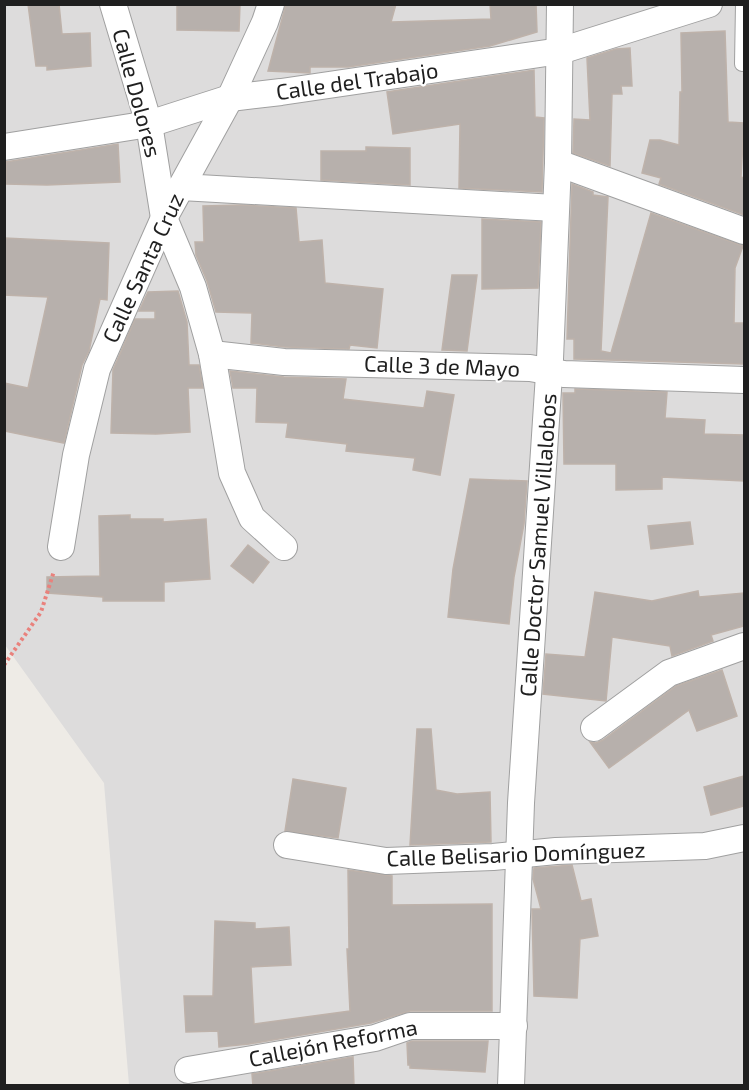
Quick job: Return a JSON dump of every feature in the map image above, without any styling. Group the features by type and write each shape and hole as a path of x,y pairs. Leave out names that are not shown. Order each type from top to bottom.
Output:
{"street":[{"name":"Calle Dolores","path":"113,4 150,124 164,218 193,286 212,354 232,473 252,518 284,547"},
{"name":"Calle Santa Cruz","path":"61,547 76,455 97,369 164,218 230,98 271,4"},
{"name":"Calle Doctor Samuel Villalobos","path":"511,1086 521,803 549,371 558,163 560,4"},
{"name":"Calle del Trabajo","path":"4,147 150,124 230,98 560,51 708,4"},
{"path":"558,163 744,231"},
{"path":"181,186 555,208"},
{"name":"Calle 3 de Mayo","path":"212,354 284,362 530,368 564,374 744,380"},
{"path":"594,728 669,673 744,646"},
{"name":"Calle Belisario Domínguez","path":"287,845 386,861 519,855 556,851 705,846 744,838"},
{"name":"Callejón Reforma","path":"188,1070 375,1038 410,1026 514,1026"}],"lane":[{"path":"742,64 743,4"}],"path":[{"path":"4,665 41,612 61,547"}],"shaded area":[{"path":"4,5 744,5 744,1085 129,1085 104,783 5,645"}],"building":[{"path":"28,4 59,4 62,34 90,33 91,66 47,70 47,66 36,66"},
{"path":"177,4 240,4 239,31 177,30"},
{"path":"286,4 396,4 391,22 491,19 490,4 536,4 537,32 490,46 348,67 310,67 310,73 268,71"},
{"path":"725,31 728,122 744,123 741,177 744,178 744,215 659,184 661,178 642,173 650,140 679,145 680,92 682,92 681,33"},
{"path":"630,48 632,86 621,86 622,94 612,94 610,166 573,153 574,119 590,120 587,58 616,49"},
{"path":"534,70 535,117 544,118 542,192 459,188 460,124 393,134 387,92"},
{"path":"118,144 120,182 6,184 6,162"},
{"path":"366,147 410,148 410,185 321,180 321,151 366,151"},
{"path":"572,184 593,192 593,195 608,197 601,351 611,353 651,213 743,246 735,268 734,323 744,323 744,364 574,359 574,339 567,339"},
{"path":"241,205 296,208 299,242 322,240 325,283 383,289 377,348 350,345 349,349 285,347 251,343 252,313 216,312 196,255 195,242 204,242 203,206"},
{"path":"482,219 541,222 538,288 482,289"},
{"path":"4,238 109,243 107,300 100,299 89,351 82,365 64,443 4,431 4,383 28,388 48,297 4,295"},
{"path":"452,275 477,275 467,351 442,350"},
{"path":"178,291 187,322 189,365 199,365 203,388 188,388 190,432 111,433 113,370 135,319 155,319 155,311 139,311 148,292"},
{"path":"230,371 284,377 346,379 343,399 424,408 427,391 454,395 440,475 413,470 415,458 346,451 347,444 286,437 288,423 256,422 257,388 233,388"},
{"path":"575,389 667,392 665,418 705,420 704,434 744,435 744,481 662,477 662,489 616,490 616,464 564,464 563,393 575,393"},
{"path":"470,479 527,481 524,524 514,577 509,624 448,617 453,569"},
{"path":"130,515 130,519 163,519 163,522 206,519 210,579 164,582 164,601 103,601 103,597 47,593 47,577 100,576 99,516"},
{"path":"690,522 693,544 651,549 648,526"},
{"path":"248,545 269,562 253,583 231,566"},
{"path":"698,591 699,597 744,593 744,626 711,635 713,641 672,656 670,646 612,637 606,701 543,694 546,654 585,657 595,592 652,601"},
{"path":"722,670 737,716 697,731 689,710 609,768 590,742 596,743 603,740 676,686"},
{"path":"417,729 431,729 436,790 457,794 490,792 491,842 410,845"},
{"path":"744,776 744,806 711,815 704,787"},
{"path":"293,779 346,788 338,838 285,831"},
{"path":"572,865 581,901 591,899 598,936 580,939 577,998 534,996 532,909 541,909 533,879 534,868"},
{"path":"348,870 392,876 392,905 492,904 492,1011 410,1011 371,1023 219,1047 218,1031 186,1032 184,996 213,996 215,921 255,923 255,929 289,927 291,965 251,967 254,1024 350,1011 347,949 349,949"},
{"path":"412,1041 488,1041 485,1072 410,1068 407,1043"},
{"path":"353,1057 354,1086 253,1086 252,1074"}]}
